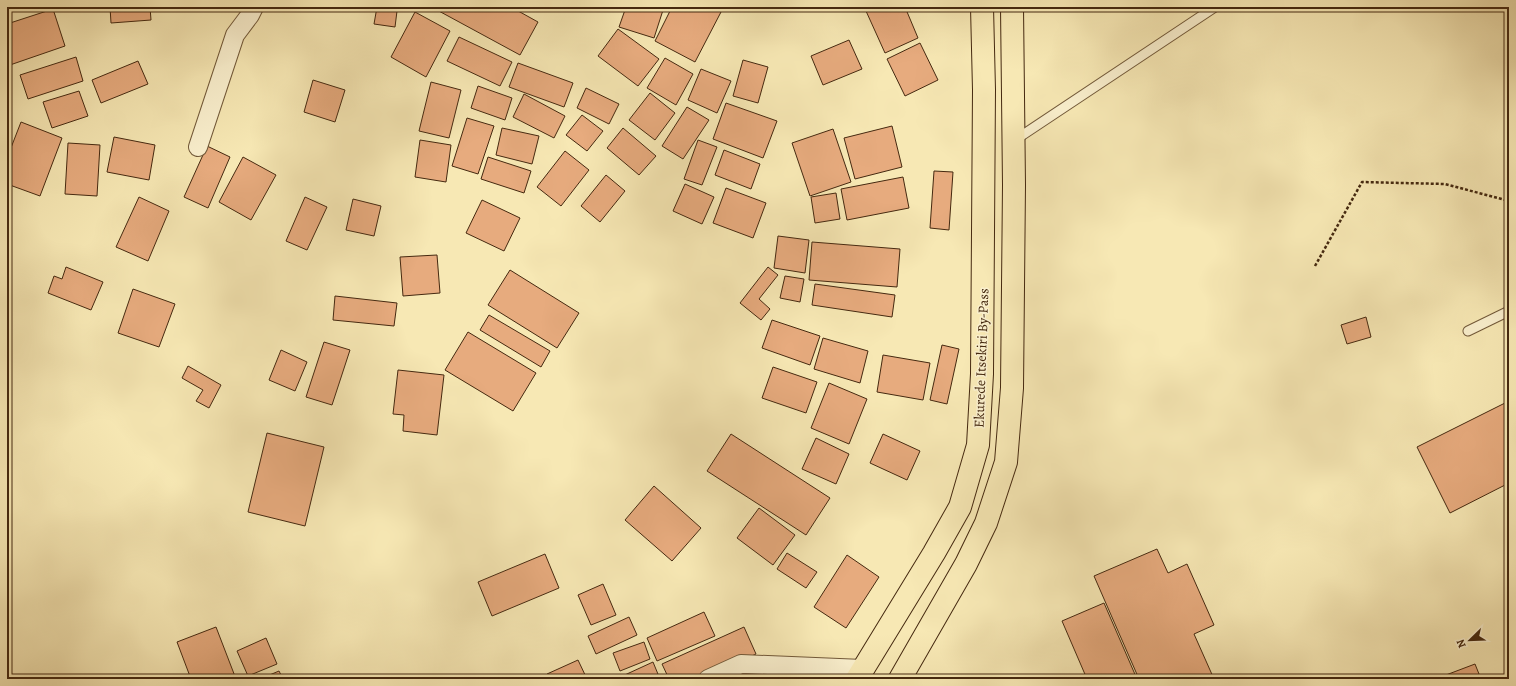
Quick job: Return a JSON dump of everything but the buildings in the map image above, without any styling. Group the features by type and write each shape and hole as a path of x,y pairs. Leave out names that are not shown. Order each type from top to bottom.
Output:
{"main road":[{"name":"Ekurede Itsekiri By-Pass","path":"860,674 934,553 960,507 978,445 982,366 984,90 982,7"},
{"path":"900,679 955,584 986,523 1006,462 1012,388 1014,141 1012,7"}],"street":[{"path":"198,147 235,36 254,7"},
{"path":"708,679 741,664 860,674"}],"lane":[{"path":"1014,141 1215,7"},
{"path":"1468,331 1509,311"}],"path":[{"path":"1315,266 1362,182 1445,184 1509,201"}]}
